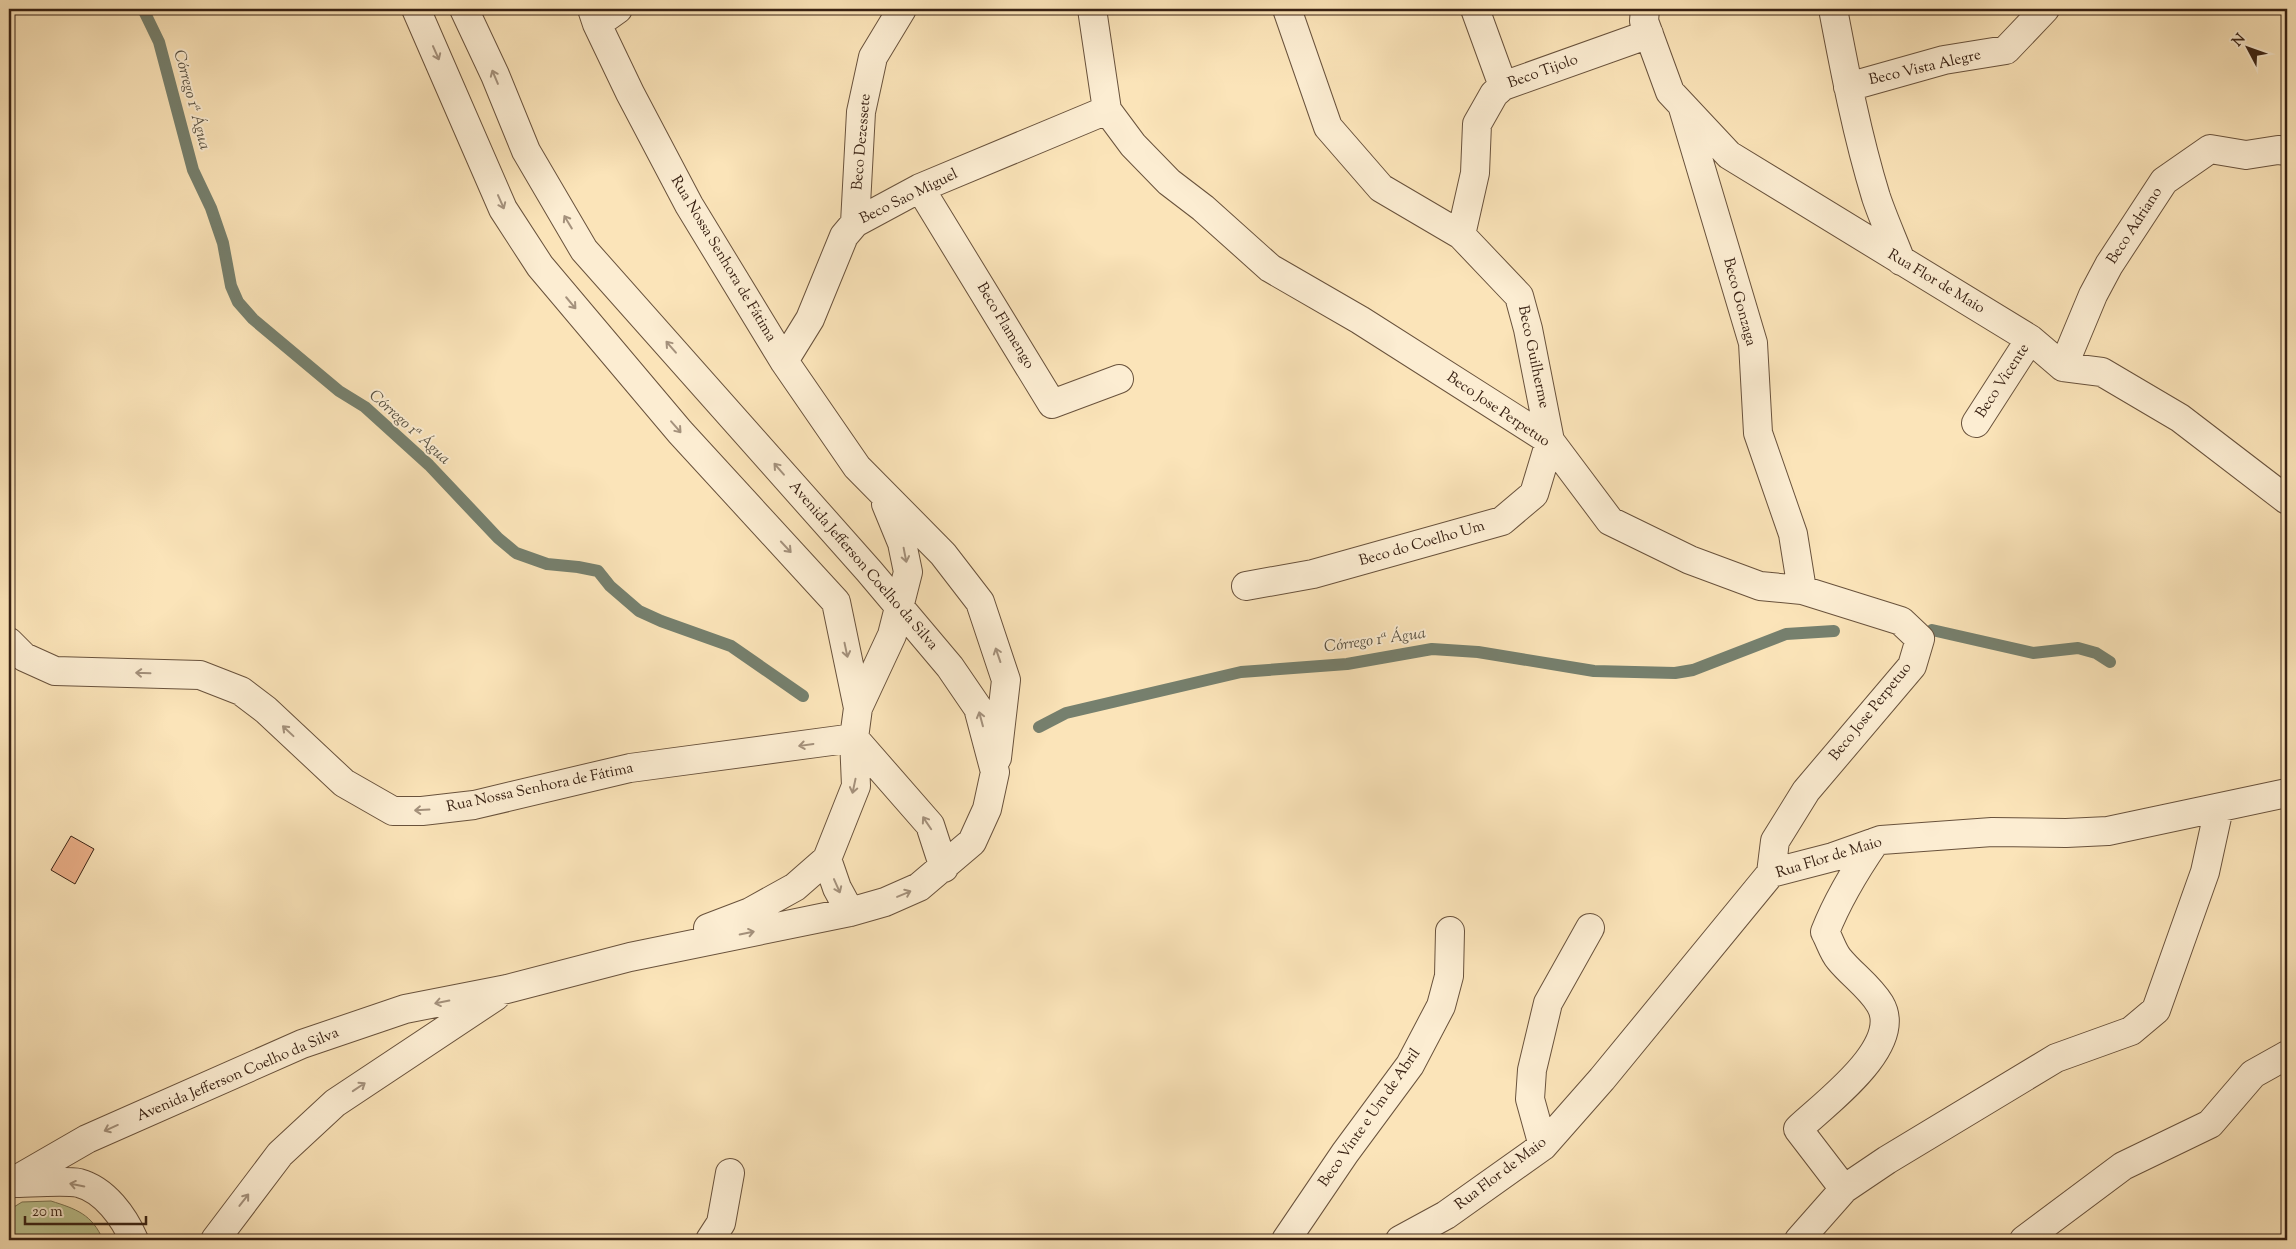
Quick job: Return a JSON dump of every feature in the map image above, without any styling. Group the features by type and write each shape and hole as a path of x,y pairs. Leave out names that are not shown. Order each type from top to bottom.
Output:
{"street":[{"name":"Avenida Jefferson Coelho da Silva","path":"416,9 503,209 540,266 680,432 836,602 858,708 854,738 856,786 827,859 795,887 750,912 630,957"},
{"name":"Avenida Jefferson Coelho da Silva","path":"9,1183 87,1139 302,1044 405,1009 507,989 630,957 850,912 885,902 919,887 944,868 972,842 986,809 995,772 978,708 950,667 868,571 584,250 526,151 464,9"},
{"name":"Beco Dezessete","path":"855,223 861,112 873,57 902,9"},
{"name":"Beco Jose Perpetuo","path":"1092,9 1107,110 1133,145 1169,182 1203,208 1270,268 1360,320 1550,441 1610,521 1690,560 1760,586 1802,590 1901,621 1920,639 1912,666 1806,791 1775,841 1772,874"},
{"name":"Beco Guilherme","path":"1288,9 1328,127 1381,188 1461,235 1519,296 1528,328 1550,441"},
{"path":"1475,9 1504,86"},
{"path":"1833,9 1848,87 1876,198 1901,261"},
{"name":"Beco Vista Alegre","path":"1848,87 1944,60 2006,50 2045,9"},
{"name":"Rua Nossa Senhora de Fátima","path":"602,14 689,205 784,361 857,467 943,554 980,602 1006,680 995,772"},
{"name":"Beco Tijolo","path":"1461,235 1475,173 1477,124 1494,94 1504,86 1647,21"},
{"name":"Rua Flor de Maio","path":"1647,21 1670,92 1729,155 2030,339 2063,367"},
{"name":"Beco Gonzaga","path":"1681,104 1753,343 1758,433 1793,534 1802,590"},
{"name":"Beco Sao Miguel","path":"784,361 810,319 844,236 855,223 920,188 1107,110"},
{"name":"Beco Adriano","path":"2063,367 2093,295 2109,265 2164,181 2210,149 2246,155 2278,150 2287,151"},
{"name":"Beco Flamengo","path":"920,188 1052,404 1119,379"},
{"name":"Beco Vicente","path":"1976,424 2030,339"},
{"path":"2063,367 2102,372 2164,408 2180,418 2287,500"},
{"name":"Beco do Coelho Um","path":"1246,586 1313,574 1502,521 1534,494 1550,441"},
{"name":"Rua Nossa Senhora de Fátima","path":"858,708 892,635 908,572 902,543 882,493"},
{"name":"Rua Nossa Senhora de Fátima","path":"9,642 24,657 55,671 200,675 241,691 266,710 344,783 393,811 422,811 474,805 630,768 854,738"},
{"path":"854,738 930,825 944,868"},
{"name":"Rua Flor de Maio","path":"1400,1240 1446,1215 1543,1146 1602,1079 1772,874 1875,842 1992,832 2066,833 2108,831 2156,819 2287,793"},
{"path":"1799,1240 1844,1189 1887,1160 2028,1073 2056,1058 2131,1031 2156,1010 2205,872 2219,808"},
{"path":"1844,1189 1798,1129 1864,1068 1882,1040 1884,1021 1881,1006 1870,990 1838,958 1826,932 1844,890 1875,842"},
{"path":"827,859 837,888 850,912"},
{"path":"1543,1146 1530,1099 1532,1070 1548,1004 1590,928"},
{"name":"Beco Vinte e Um de Abril","path":"1286,1240 1345,1153 1415,1056 1443,998 1449,976 1450,931"},
{"name":"Avenida Jefferson Coelho da Silva","path":"215,1240 280,1154 335,1103 507,989"},
{"path":"2024,1240 2123,1166 2210,1124 2253,1074 2287,1055"},
{"path":"710,1240 721,1222 730,1173"},
{"path":"9,1183 78,1183 102,1195 124,1221 134,1240"}],"green space":[{"path":"51,1201 76,1210 88,1218 99,1231 103,1240 9,1240 9,1210 22,1202"}],"building":[{"path":"71,836 94,849 75,884 51,870"}],"waterway":[{"name":"Córrego 1ª Água","path":"143,9 159,42 193,170 211,208 223,243 231,286 238,302 253,319 339,391 365,407 429,465 498,538 516,553 547,564 598,571 610,586 639,611 661,621 731,646 803,696"},
{"name":"Córrego 1ª Água","path":"1932,630 2033,653 2078,648 2096,653 2110,662"},
{"name":"Córrego 1ª Água","path":"1039,727 1066,713 1241,672 1347,664 1432,649 1478,652 1594,671 1675,673 1693,670 1786,634 1834,631"}]}
